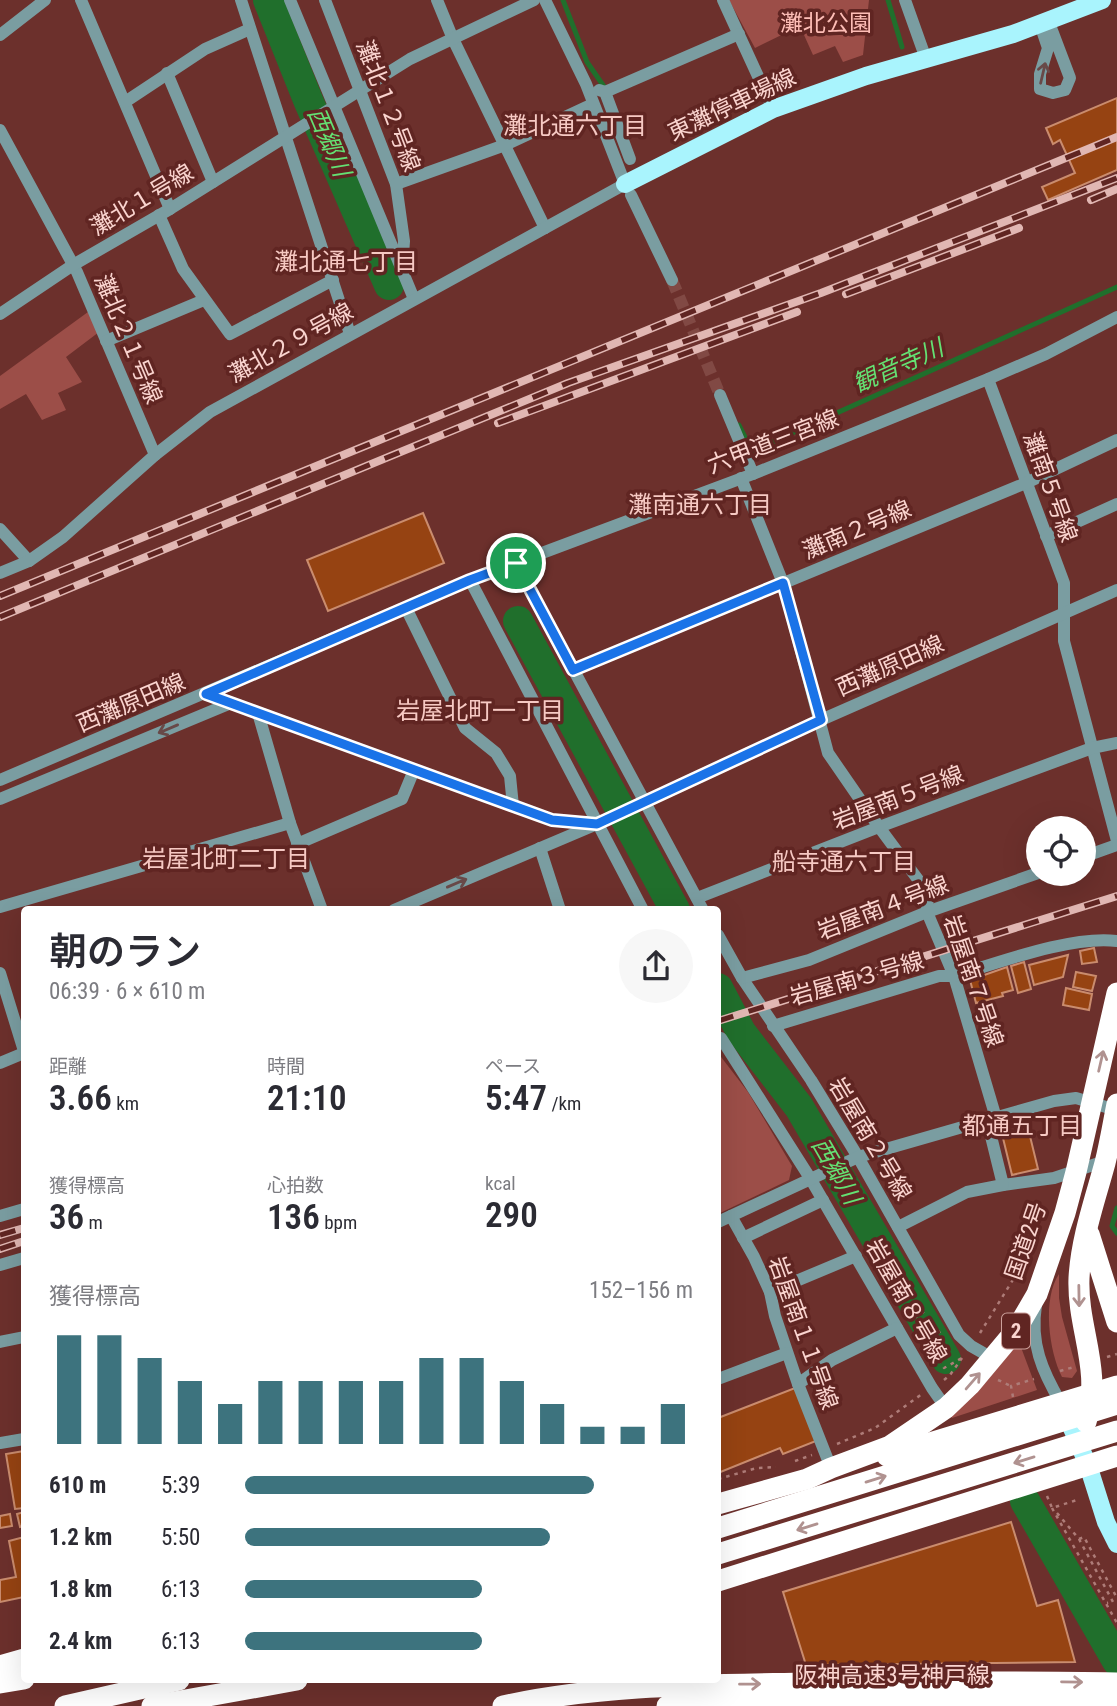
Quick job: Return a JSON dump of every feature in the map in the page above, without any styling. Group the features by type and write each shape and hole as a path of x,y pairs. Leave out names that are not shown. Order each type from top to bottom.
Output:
{"highway":[{"name":"国道2号","path":"807,1479 890,1446 946,1408 971,1385 1016,1330 1037,1294 1076,1172 1117,993"},
{"path":"1053,1477 1078,1442 1091,1407 1105,1401 1092,1366 1079,1303 1079,1274 1087,1228 1111,1156 1116,1107"},
{"path":"1087,1228 1117,1322"},
{"name":"国道2号","path":"721,1527 1105,1401 1117,1386"},
{"name":"国道2号","path":"721,1503 1061,1403 1105,1401"},
{"path":"721,1553 1115,1431"},
{"path":"721,1580 1117,1456"},
{"path":"0,1665 21,1661"},
{"path":"0,1682 21,1679"},
{"path":"503,1706 583,1692 659,1685 1036,1681 1114,1689"},
{"path":"65,1706 166,1683"},
{"path":"152,1706 280,1683"},
{"name":"阪神高速3号神戸線","path":"667,1706 1114,1689"}],"main road":[{"name":"東灘停車場線","path":"628,189 773,109 866,76 1044,22 1102,0"},
{"path":"1061,1403 1088,1465 1105,1522 1117,1544"}],"street":[{"path":"0,35 45,0"},
{"path":"81,0 125,102 183,269 230,334 333,280"},
{"path":"240,0 350,334"},
{"path":"290,0 414,299"},
{"name":"灘北１２号線","path":"325,0 396,184 404,241 402,272"},
{"path":"437,0 453,39 545,228"},
{"path":"333,107 410,59 534,0"},
{"path":"545,0 586,84 628,189 672,280"},
{"path":"723,0 773,109"},
{"path":"905,0 926,59"},
{"path":"1044,22 1070,78 1065,90 1053,93 1040,89 1040,74 1048,48 1044,22"},
{"path":"125,102 205,49 250,29"},
{"path":"586,84 605,92 739,34"},
{"path":"167,73 213,182"},
{"path":"605,92 630,159"},
{"path":"396,184 505,145 593,104"},
{"name":"灘北１号線","path":"0,314 73,265 165,212 333,107"},
{"name":"灘北２１号線","path":"0,130 73,265 155,455"},
{"name":"灘北２９号線","path":"0,573 29,561 63,537 155,455 210,412 545,228 628,189"},
{"path":"106,341 204,300"},
{"name":"六甲道三宮線","path":"206,694 470,580 747,476 1046,355 1117,317"},
{"name":"灘南５号線","path":"988,379 1063,583 1063,641 1117,843"},
{"name":"岩屋南７号線","path":"720,395 783,583 828,752 878,827 928,893 927,912 954,976 991,1119 1003,1185"},
{"name":"灘南２号線","path":"573,670 1026,483 1117,440"},
{"path":"1046,536 1117,504"},
{"path":"0,529 29,561"},
{"path":"516,563 701,906"},
{"path":"470,580 641,906"},
{"name":"西灘原田線","path":"403,906 645,803 821,720 1117,590"},
{"path":"406,608 465,728 496,753 510,776 513,806"},
{"name":"西灘原田線","path":"0,780 206,694 552,820 597,824"},
{"path":"0,799 231,703"},
{"path":"258,713 290,823 320,906"},
{"name":"岩屋南５号線","path":"696,898 1092,748 1117,743"},
{"path":"297,844 402,799 414,769"},
{"path":"0,907 290,823"},
{"path":"1096,852 1117,843"},
{"path":"540,848 559,906"},
{"name":"岩屋南４号線","path":"742,978 809,960 927,912 1026,877"},
{"name":"岩屋南３号線","path":"773,1026 939,976 954,976 1038,951 1101,939 1117,940"},
{"name":"岩屋南２号線","path":"721,940 742,978 811,1080 858,1157 959,1335 971,1346 992,1358"},
{"path":"0,973 21,1042"},
{"name":"岩屋南８号線","path":"721,1041 900,1323 946,1408"},
{"path":"0,1063 21,1053"},
{"path":"721,1221 858,1157 1054,1101 1076,1098 1116,1107"},
{"path":"898,1227 967,1192 1054,1178 1076,1172 1111,1156 1087,1124"},
{"path":"743,1238 823,1200"},
{"path":"0,1216 21,1210"},
{"name":"岩屋南１１号線","path":"731,1216 770,1292 787,1353 831,1468"},
{"path":"770,1292 856,1256"},
{"path":"0,1265 21,1259"},
{"path":"1037,1294 1034,1336 1046,1380 1061,1403"},
{"path":"798,1384 832,1360 900,1323"},
{"path":"0,1342 21,1338"},
{"path":"721,1378 787,1353"},
{"path":"0,1443 21,1440"}],"path":[{"path":"977,1339 1019,1270 1039,1228"},
{"path":"900,1323 913,1312"},
{"path":"939,1383 950,1375 966,1353"},
{"path":"944,1367 962,1358"},
{"path":"1106,1604 1113,1602 1079,1539 1052,1508 1106,1604 1117,1623"},
{"path":"1079,1539 1084,1537 1117,1598"}],"green space":[{"name":"灘北公園","path":"729,0 869,0 863,55 843,62 835,46 813,55 800,26 755,48"},
{"path":"88,312 99,332 66,357 82,382 58,393 66,410 42,420 26,394 0,409 0,376"},
{"path":"721,1057 748,1092 792,1166 789,1180 721,1213"},
{"path":"1059,1274 1062,1317 1077,1371 1072,1378 1062,1377 1057,1366 1049,1325 1050,1297"},
{"path":"1019,1342 1037,1390 952,1418 951,1416 986,1382"}],"building":[{"path":"1117,98 1117,170 1048,200 1042,187 1075,173 1060,140 1053,144 1046,128"},
{"path":"423,513 444,563 328,611 307,560"},
{"path":"1094,948 1097,962 1082,964 1080,951"},
{"path":"1068,955 1063,977 1034,985 1029,965"},
{"path":"1024,962 1031,989 1018,993 1011,966"},
{"path":"1007,967 1013,990 1002,993 1003,996 976,1003 970,980"},
{"path":"1076,972 1096,976 1092,991 1073,987"},
{"path":"1066,988 1092,994 1089,1010 1063,1005"},
{"path":"1028,1128 1038,1169 1012,1175 1002,1134"},
{"path":"795,1388 816,1441 783,1454 780,1448 721,1472 721,1417"},
{"path":"21,1452 21,1508 15,1509 6,1454"},
{"path":"21,1513 21,1527 20,1527 17,1514"},
{"path":"10,1514 12,1526 0,1528 0,1516"},
{"path":"1011,1522 1037,1606 1058,1600 1075,1662 806,1665 783,1592"},
{"path":"21,1538 21,1598 0,1602 0,1580 16,1577 9,1541"}],"waterway":[{"name":"西郷川","path":"268,0 308,100 389,285"},
{"name":"観音寺川","path":"563,0 587,62 605,88"},
{"path":"888,0 902,47"},
{"name":"観音寺川","path":"739,425 752,451 1117,287"},
{"name":"西郷川","path":"518,621 673,906"},
{"name":"西郷川","path":"721,994 741,1032 799,1107 946,1359"},
{"name":"観音寺川","path":"1117,1208 1112,1226 1117,1233"},
{"name":"西郷川","path":"1025,1501 1117,1661"}],"tunnel":[{"path":"672,280 720,395"}],"railway":[{"path":"0,596 1117,137"},
{"path":"0,617 568,383 821,293 1117,178"},
{"path":"1091,200 1117,189"},
{"path":"846,294 1019,228"},
{"path":"498,423 797,312"},
{"path":"721,1020 1117,896"},
{"path":"0,1235 21,1229"},
{"path":"0,1249 21,1242"}],"district":[{"name":"灘北通六丁目","path":"575,126"},
{"name":"灘北通七丁目","path":"346,262"},
{"name":"灘南通六丁目","path":"700,505"},
{"name":"岩屋北町一丁目","path":"480,711"},
{"name":"岩屋北町二丁目","path":"226,859"},
{"name":"船寺通六丁目","path":"844,862"},
{"name":"都通五丁目","path":"1022,1126"}],"route":[{"path":"516,563 573,670 783,583 821,720 597,824 552,820 206,694 470,580 516,563"}]}
